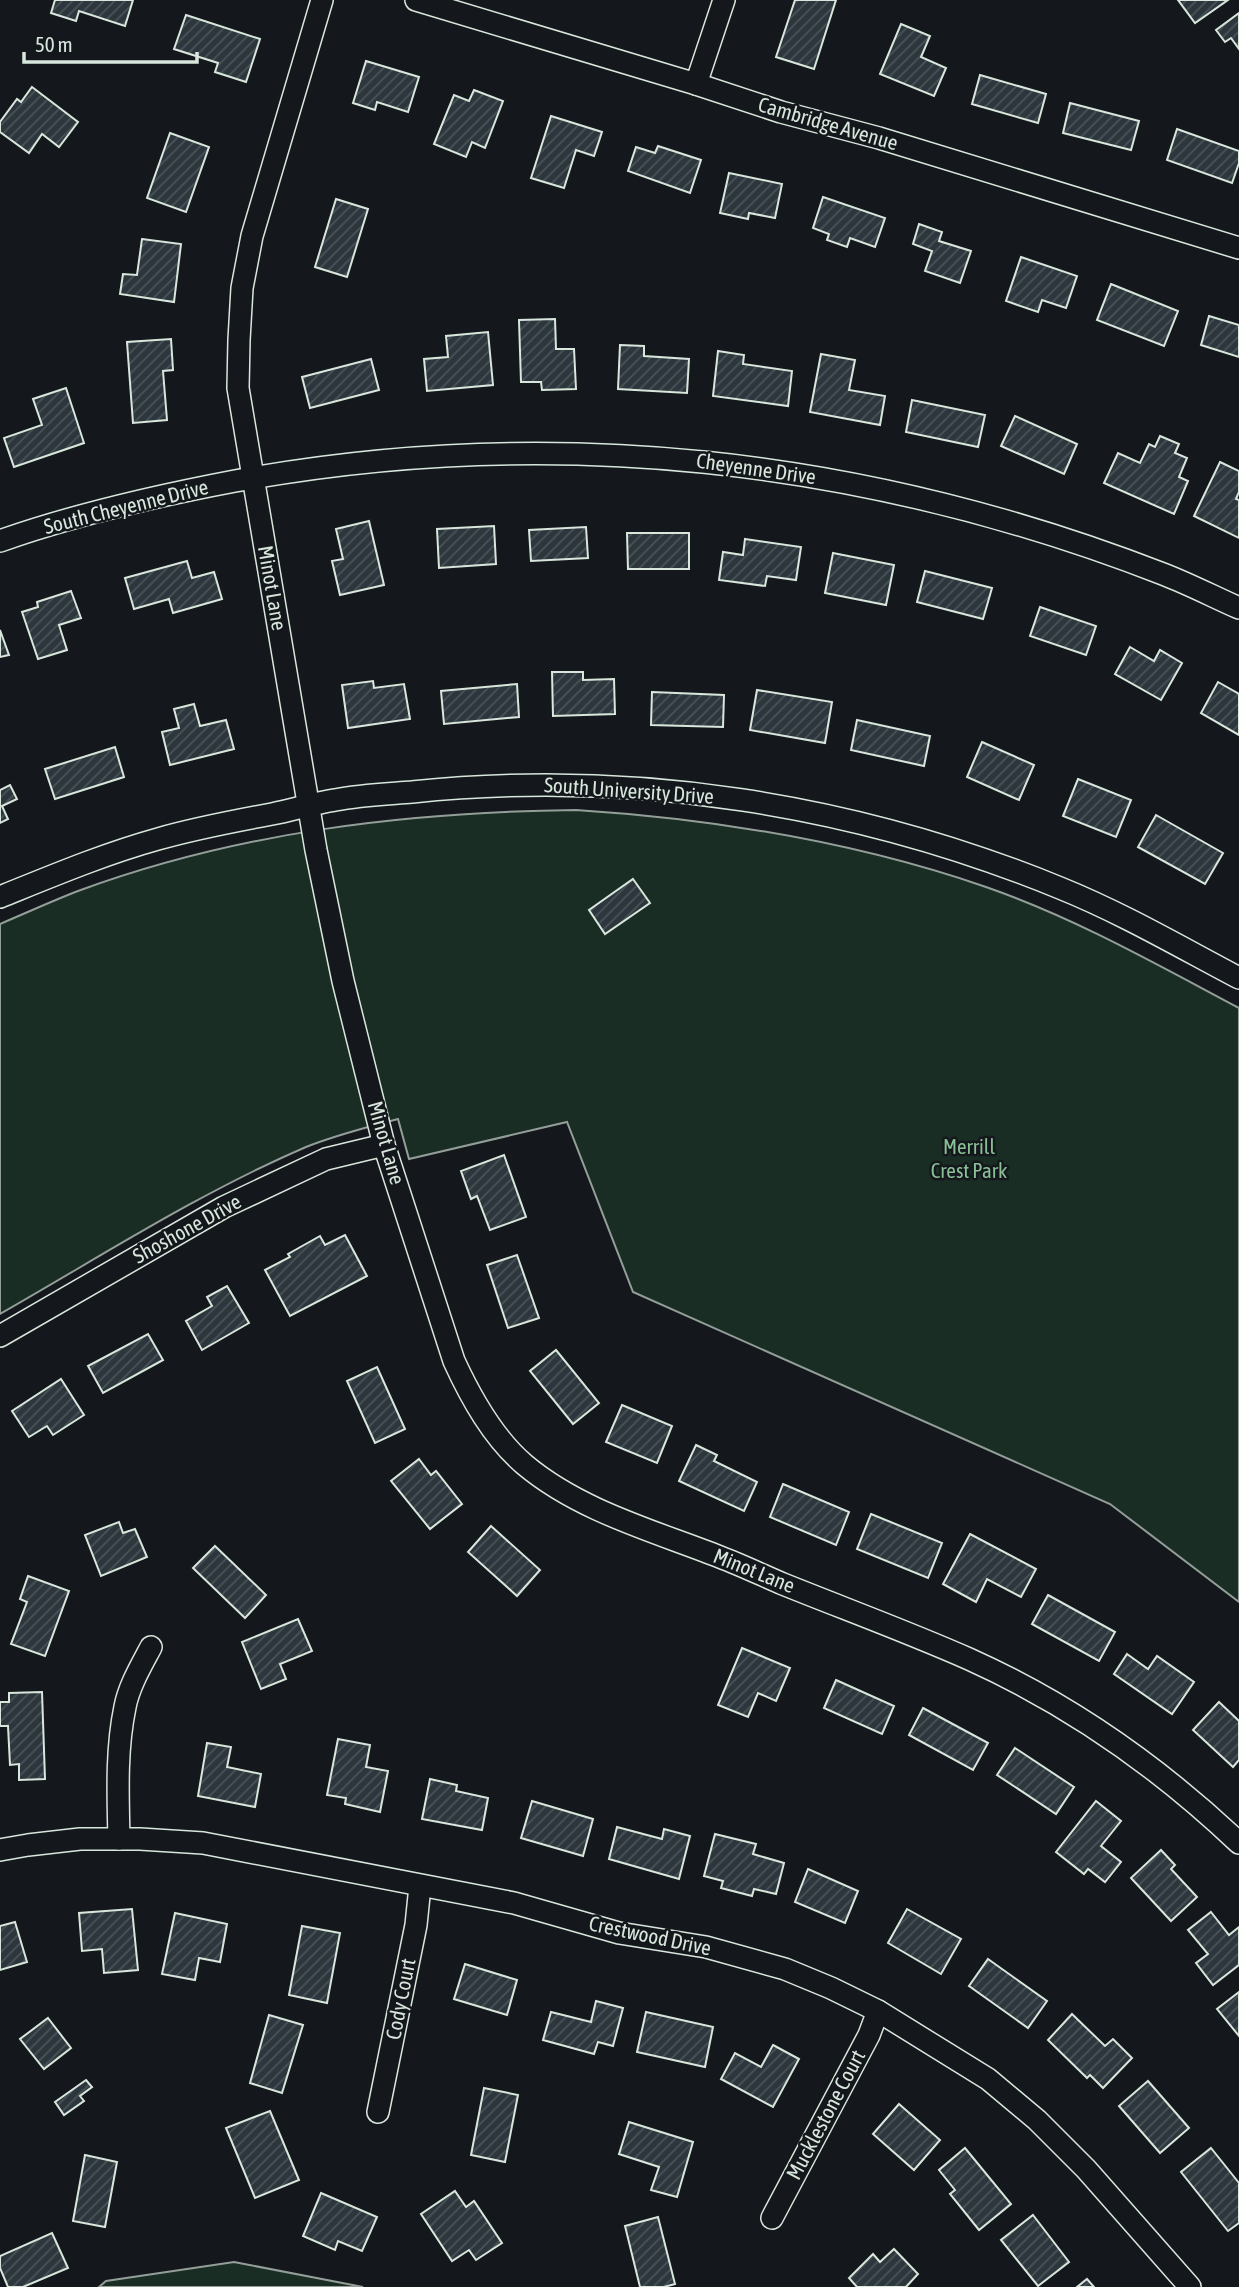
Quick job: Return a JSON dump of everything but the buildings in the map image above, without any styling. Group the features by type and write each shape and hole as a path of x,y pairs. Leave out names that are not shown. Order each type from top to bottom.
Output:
{"street":[{"name":"Minot Lane","path":"322,0 259,207 242,288 239,388 316,850 343,981 384,1145 462,1380 487,1422 525,1465 547,1481 624,1520 947,1650 1035,1692 1106,1735 1150,1767 1239,1843"},
{"name":"Cambridge Avenue","path":"416,0 780,112 879,138 1239,248"},
{"path":"696,84 724,0"},
{"name":"Cheyenne Drive","path":"253,478 307,468 475,453 585,453 706,461 844,481 960,508 1053,534 1165,575 1239,608"},
{"name":"South Cheyenne Drive","path":"0,541 165,494 253,478"},
{"name":"South University Drive","path":"0,897 61,872 156,839 334,800 469,786 561,785 683,792 791,807 914,837 1058,887 1110,910 1239,978"},
{"name":"Shoshone Drive","path":"0,1336 224,1207 326,1159 384,1145"},
{"path":"119,1839 118,1792 125,1705 137,1671 151,1647"},
{"name":"Crestwood Drive","path":"0,1850 80,1839 202,1843 514,1903 619,1933 706,1947 785,1969 878,2011 988,2080 1037,2120 1086,2168 1190,2287"},
{"name":"Cody Court","path":"378,2112 416,1925 420,1886"},
{"name":"Mucklestone Court","path":"772,2218 869,2035 878,2011"}],"green space":[{"name":"Merrill Crest Park","path":"576,810 732,826 834,845 936,871 1019,899 1051,913 1239,1008 1239,1602 1110,1504 633,1292 567,1122 409,1159 398,1119 329,1139 227,1184 0,1314 0,924 78,891 138,871 261,840 324,829 449,815"},
{"path":"234,2262 363,2287 99,2287 106,2281"}]}
